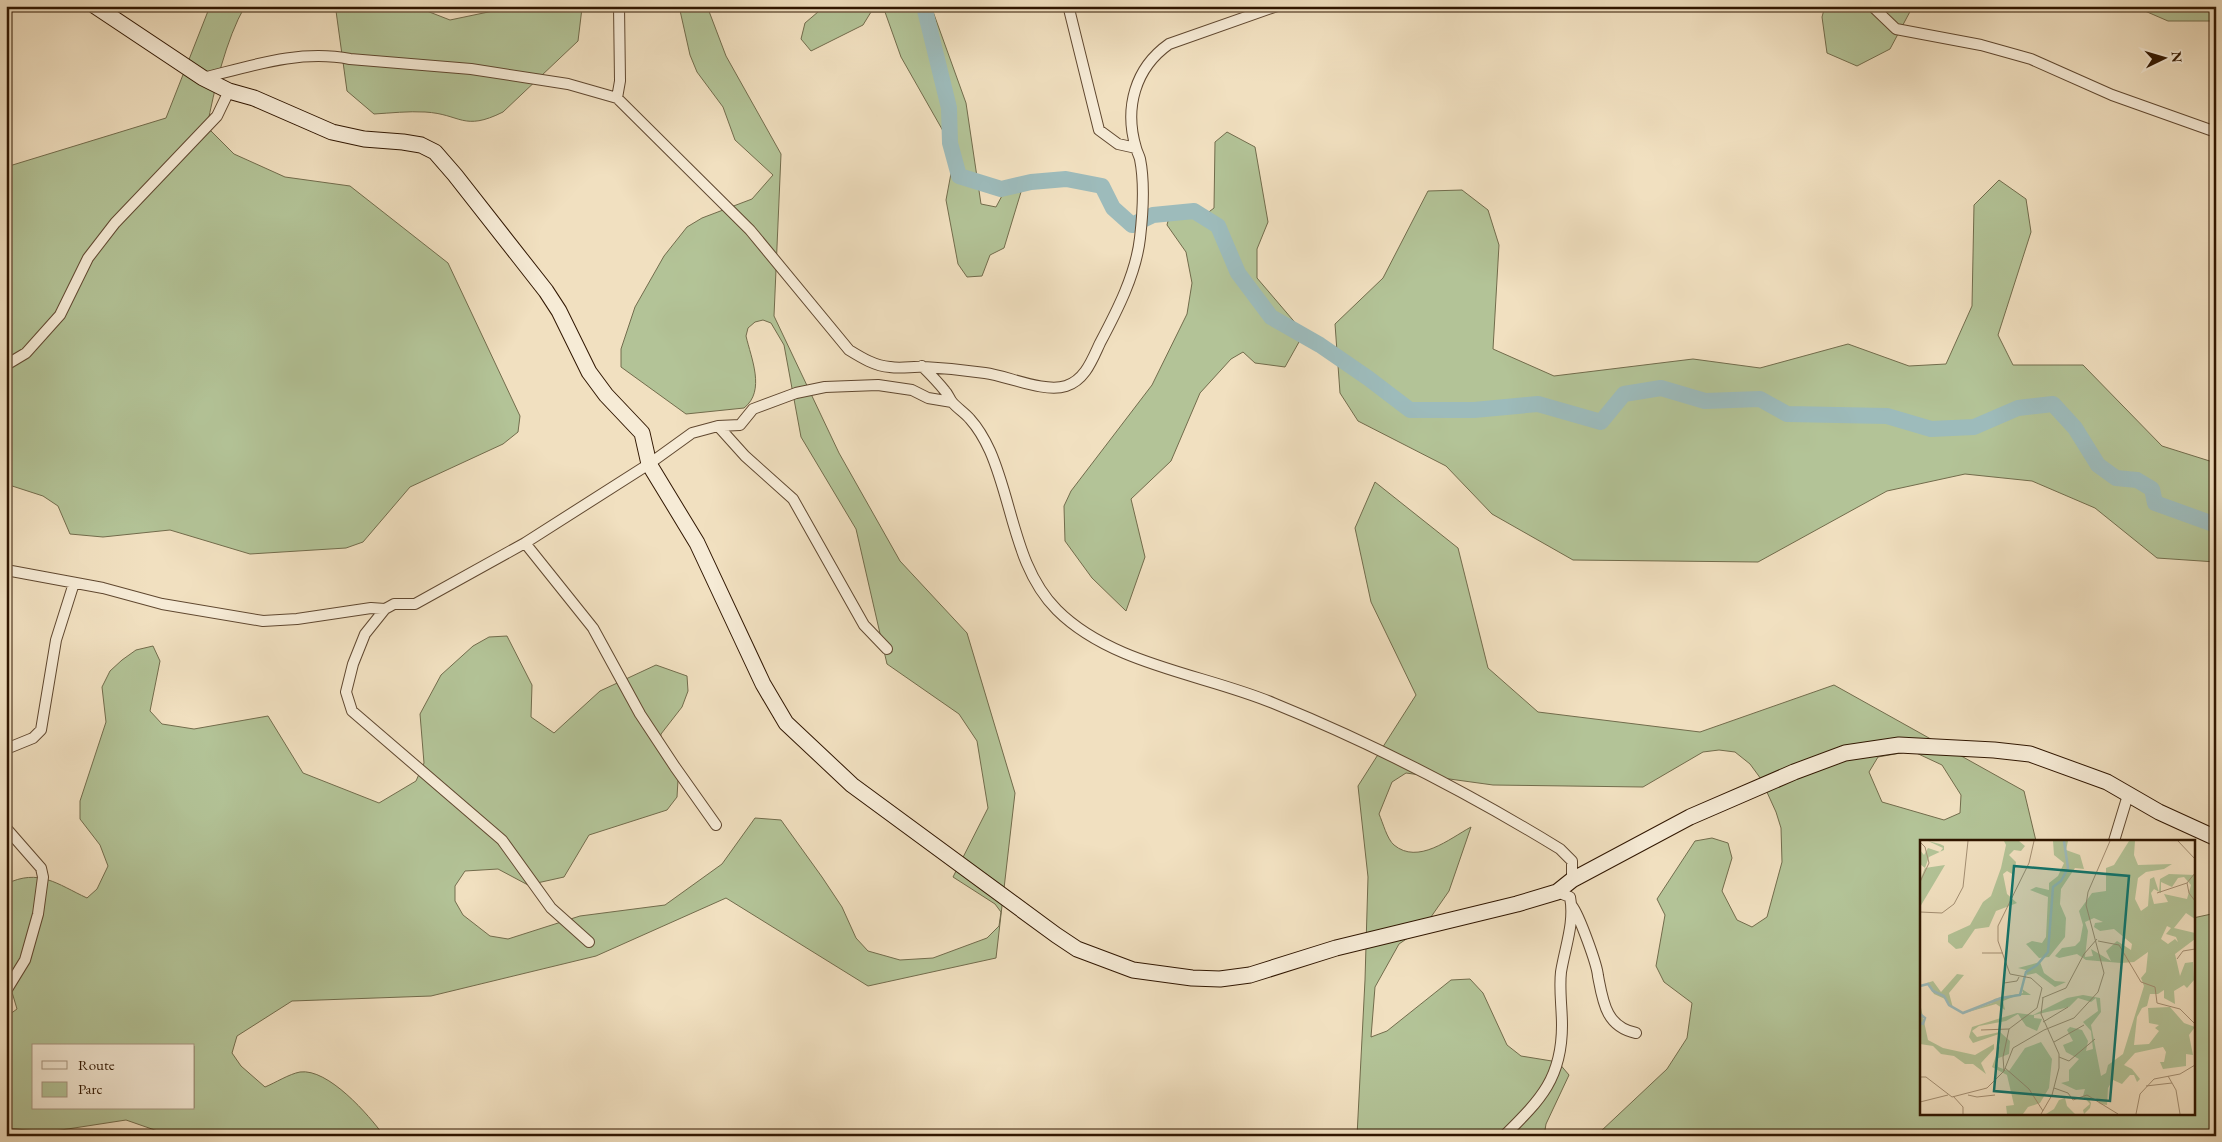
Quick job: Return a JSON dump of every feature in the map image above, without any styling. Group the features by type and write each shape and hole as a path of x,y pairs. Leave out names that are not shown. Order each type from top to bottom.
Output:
{"street":[{"path":"95,6 203,78 229,91 254,98 332,132 364,139 403,142 421,146 435,152 546,291 560,311 590,372 606,395 642,433 649,464 697,543 763,684 786,723 852,785 1077,948 1114,964 1143,972 1192,978 1220,979 1250,975 1336,948 1557,892 1572,880 1690,817 1742,794 1845,753 1898,745 1994,750 2030,754 2107,782 2159,812 2216,838"},
{"path":"617,98 620,81 619,6"},
{"path":"203,78 270,61 309,55 335,56 471,69 568,84 617,98 669,152 750,230 849,350 865,360 889,367 922,366 994,374 1047,387 1064,387 1081,378 1108,328 1136,263 1140,238 1142,181 1132,113 1138,81 1156,54 1170,44 1277,6"},
{"path":"1872,6 1896,30 1981,44 2030,58 2103,91 2216,132"},
{"path":"1069,9 1099,130 1118,144 1136,148"},
{"path":"6,366 26,353 60,315 88,258 116,223 217,116 229,91"},
{"path":"922,366 947,392 952,402 970,418 982,436 991,454 1026,561 1034,579 1057,611 1071,622 1116,649 1270,702 1328,726 1422,770 1560,849 1572,861 1572,880"},
{"path":"588,942 551,908 502,840 352,711 346,692 353,664 365,634 385,609 394,604 414,604 525,543 649,464 692,433 718,426 740,425 753,410 796,393 825,387 878,386 912,390 928,398 952,402"},
{"path":"718,426 744,456 793,498 864,625 887,649"},
{"path":"525,543 593,628 640,714 675,768 716,825"},
{"path":"6,570 103,588 162,604 263,621 297,619 370,608 385,609"},
{"path":"6,749 33,738 41,730 56,640 74,583"},
{"path":"2114,840 2128,795"},
{"path":"6,828 41,868 43,877 38,914 25,960 6,991"},
{"path":"1504,1136 1549,1086 1558,1062 1562,1035 1561,973 1571,924 1572,906 1570,896 1557,892"},
{"path":"1572,906 1579,917 1608,1013 1613,1022 1624,1031 1636,1033"}],"green space":[{"path":"210,6 245,6 226,49 207,127 234,154 285,177 350,186 448,263 520,416 518,432 503,444 410,487 363,542 346,548 250,554 170,530 103,537 70,534 58,506 43,496 6,484 6,167 166,118"},
{"path":"333,6 414,6 450,20 517,6 582,8 578,41 503,112 479,121 470,121 425,112 374,114 347,91 336,11"},
{"path":"679,6 707,6 726,56 781,154 774,316 839,453 900,561 967,633 1015,793 996,958 868,986 726,898 596,956 431,996 292,1001 237,1036 232,1053 241,1066 265,1087 300,1072 323,1077 358,1105 384,1136 172,1136 126,1120 48,1132 6,1128 6,1017 17,1009 6,972 6,884 28,877 38,878 57,883 87,898 97,889 108,866 100,845 80,819 80,801 106,722 102,687 110,671 122,660 136,650 153,646 160,661 150,711 162,724 194,729 268,716 303,773 379,803 416,781 424,763 420,714 441,675 473,646 489,637 507,636 532,685 531,717 554,733 600,691 656,665 687,676 688,691 682,707 661,734 659,752 678,780 677,797 667,810 589,835 564,877 528,885 498,869 465,871 455,886 455,901 463,915 490,936 508,939 580,916 665,905 722,864 755,818 781,820 842,907 856,938 868,951 900,960 933,958 987,938 999,926 1001,912 995,904 953,877 988,808 977,741 959,714 887,664 856,529 801,437 784,345 771,323 763,320 755,322 748,328 746,336 756,384 751,401 744,408 686,414 621,367 621,349 635,307 664,256 687,227 702,218 752,199 773,175 735,140 723,107 697,72 690,55"},
{"path":"825,6 931,6 966,103 981,204 996,207 1004,192 1021,192 1004,248 990,255 982,276 967,277 958,264 946,200 955,152 901,57 885,12 871,12 863,25 811,51 801,39 805,23"},
{"path":"1825,6 1913,6 1890,49 1857,66 1827,53 1822,17"},
{"path":"2139,6 2216,6 2216,21 2168,21 2138,8"},
{"path":"1227,132 1255,147 1268,222 1257,249 1257,278 1298,326 1299,342 1285,367 1255,363 1243,352 1231,359 1200,393 1171,461 1131,499 1145,557 1126,611 1092,578 1065,541 1064,506 1071,491 1152,385 1187,314 1192,283 1186,252 1167,225 1171,209 1201,218 1214,208 1215,142"},
{"path":"1999,180 2026,199 2031,232 1998,335 2013,365 2083,365 2162,446 2216,463 2216,562 2157,558 2095,508 2032,481 1965,474 1887,491 1758,562 1573,560 1492,514 1446,466 1358,421 1340,393 1335,324 1383,278 1428,191 1462,190 1488,210 1499,245 1493,349 1554,376 1693,359 1760,368 1848,344 1909,366 1946,364 1972,306 1974,205"},
{"path":"1375,482 1458,548 1488,668 1538,712 1700,732 1834,685 2024,791 2036,840 1920,840 1920,1114 2194,1114 2194,918 2216,913 2216,1136 1599,1136 1600,1132 1667,1069 1687,1038 1692,1003 1664,982 1656,966 1665,915 1657,899 1695,841 1712,838 1728,843 1732,858 1722,891 1737,920 1752,927 1767,917 1782,862 1781,828 1761,779 1750,764 1735,752 1719,750 1703,752 1643,787 1493,785 1406,773 1392,782 1379,814 1387,835 1394,845 1403,850 1423,851 1443,843 1471,827 1449,891 1424,927 1399,944 1375,987 1371,1037 1387,1031 1451,980 1470,979 1483,993 1507,1045 1521,1056 1558,1062 1569,1075 1546,1124 1544,1136 1357,1136 1368,877 1358,786 1416,695 1371,602 1355,528","holes":["1912,751 1942,765 1961,795 1960,813 1944,820 1882,802 1869,772 1878,757"]}],"waterway":[{"path":"924,6 949,108 950,143 959,176 1001,189 1031,182 1066,179 1102,186 1113,208 1132,225 1153,215 1194,211 1218,226 1238,273 1271,317 1320,345 1410,410 1474,410 1538,404 1601,422 1624,394 1661,388 1705,401 1760,399 1787,414 1887,416 1931,429 1974,427 2018,408 2053,404 2075,428 2098,465 2116,478 2137,480 2152,489 2155,503 2216,525"}]}
